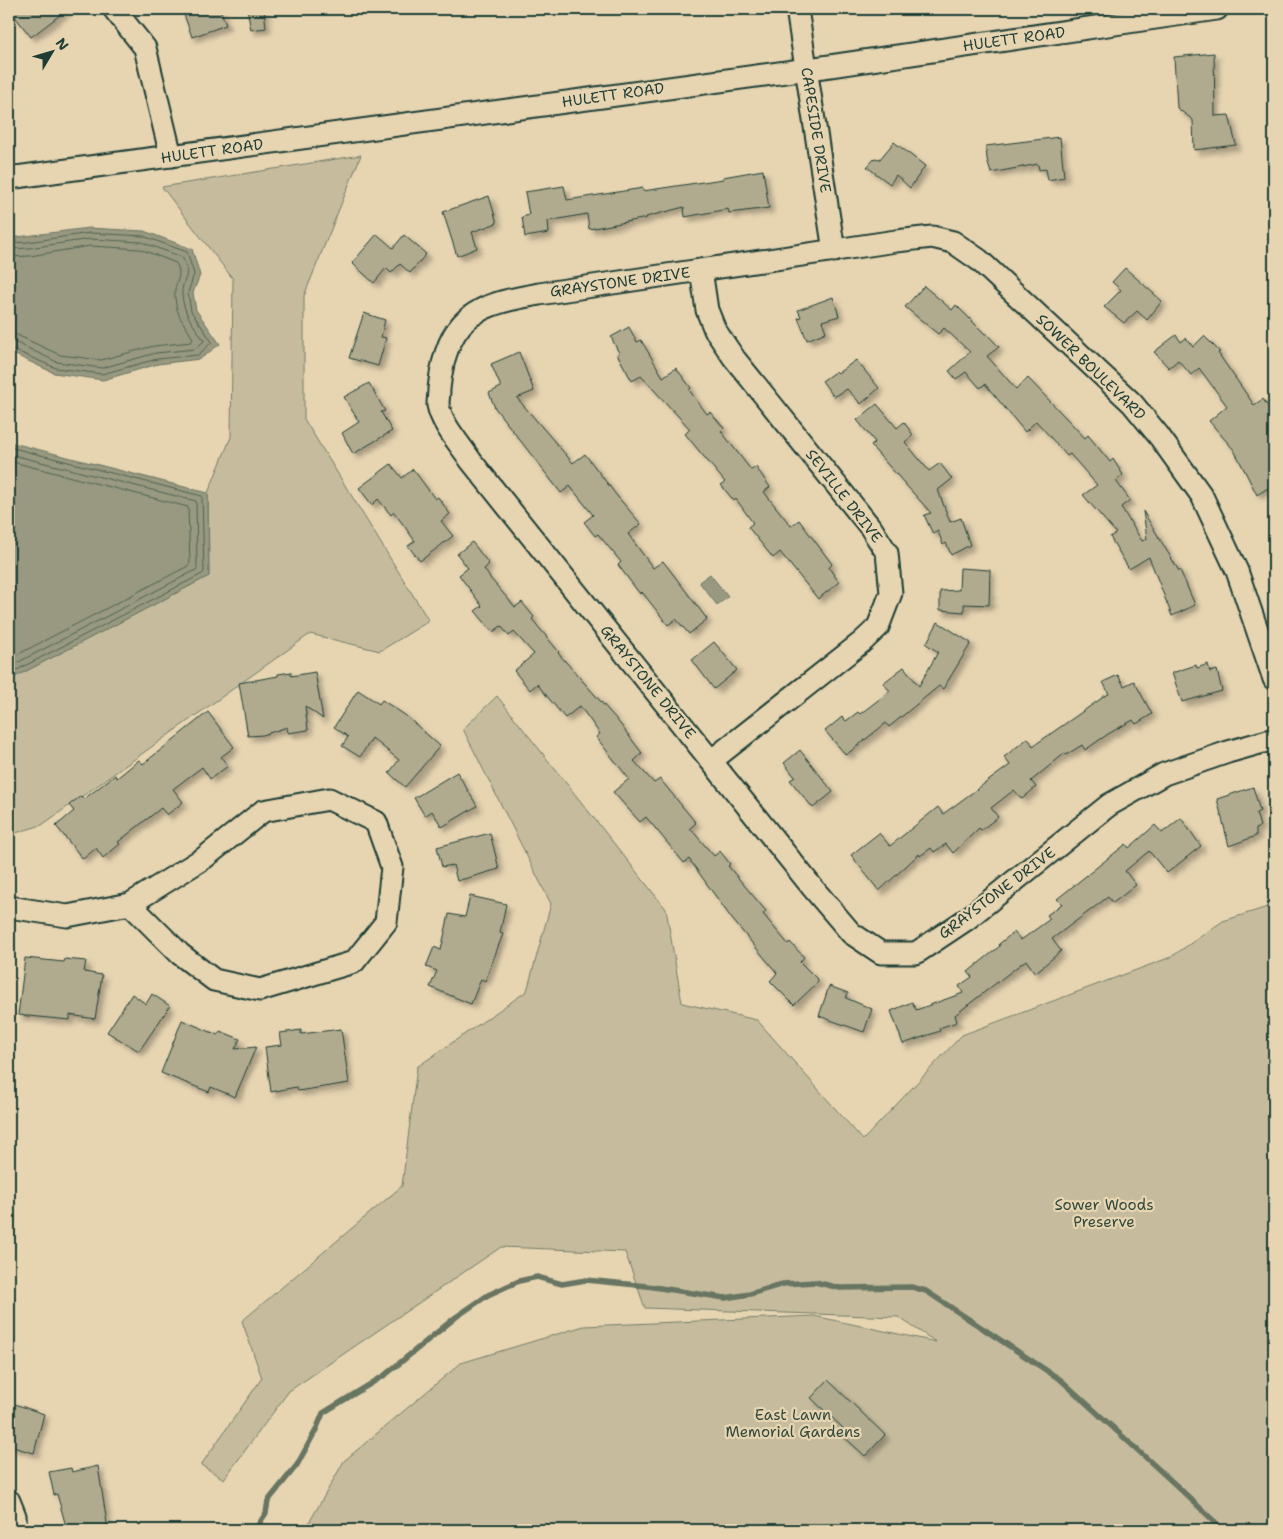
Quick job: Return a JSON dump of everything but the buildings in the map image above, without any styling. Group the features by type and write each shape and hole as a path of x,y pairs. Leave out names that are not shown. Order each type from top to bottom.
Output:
{"street":[{"path":"114,9 144,48 171,156"},
{"name":"CAPESIDE DRIVE","path":"797,9 834,251"},
{"name":"HULETT ROAD","path":"9,178 807,68 1217,9"},
{"name":"SOWER BOULEVARD","path":"834,251 932,237 953,242 979,260 1132,403 1160,436 1202,496 1237,571 1274,679"},
{"name":"GRAYSTONE DRIVE","path":"834,251 539,294 503,302 479,311 462,324 447,345 440,376 438,404 446,426 471,461 812,887 851,933 881,953 916,952 967,919 1109,805 1164,774 1228,752 1274,739"},
{"name":"SEVILLE DRIVE","path":"701,270 706,310 715,330 734,358 871,528 887,552 892,593 878,627 862,642 711,761"},
{"path":"9,907 67,916 130,904 204,858 263,812 329,799 376,822 392,867 386,922 354,962 260,990 214,980 180,954 130,904"},
{"path":"9,1502 15,1516 16,1530"}],"green space":[{"path":"361,155 304,296 304,419 429,621 380,651 310,634 42,825 9,835 9,680 209,576 208,493 231,437 233,279 162,187"},
{"path":"497,696 666,909 682,1003 757,1020 863,1140 962,1035 1171,957 1223,921 1274,905 1274,1530 305,1530 344,1461 461,1363 584,1326 814,1316 936,1342 898,1317 645,1308 625,1252 501,1247 289,1391 224,1479 201,1465 262,1378 242,1321 402,1186 417,1067 527,991 551,904 463,729"}],"water":[{"path":"89,228 144,231 192,249 200,275 193,293 196,310 220,344 200,359 158,364 103,380 54,373 9,352 9,238"},
{"path":"9,442 208,493 209,576 9,680"},
{"path":"710,574 728,597 717,605 699,582"}],"waterway":[{"path":"255,1530 266,1513 268,1501 297,1465 323,1413 385,1375 456,1317 488,1295 519,1281 537,1277 562,1284 586,1280 647,1286 725,1298 750,1294 783,1284 815,1282 840,1288 912,1287 926,1291 1061,1380 1178,1487 1221,1530"}],"park label":[{"name":"Sower Woods Preserve","path":"1104,1214"},
{"name":"East Lawn Memorial Gardens","path":"793,1424"}]}
